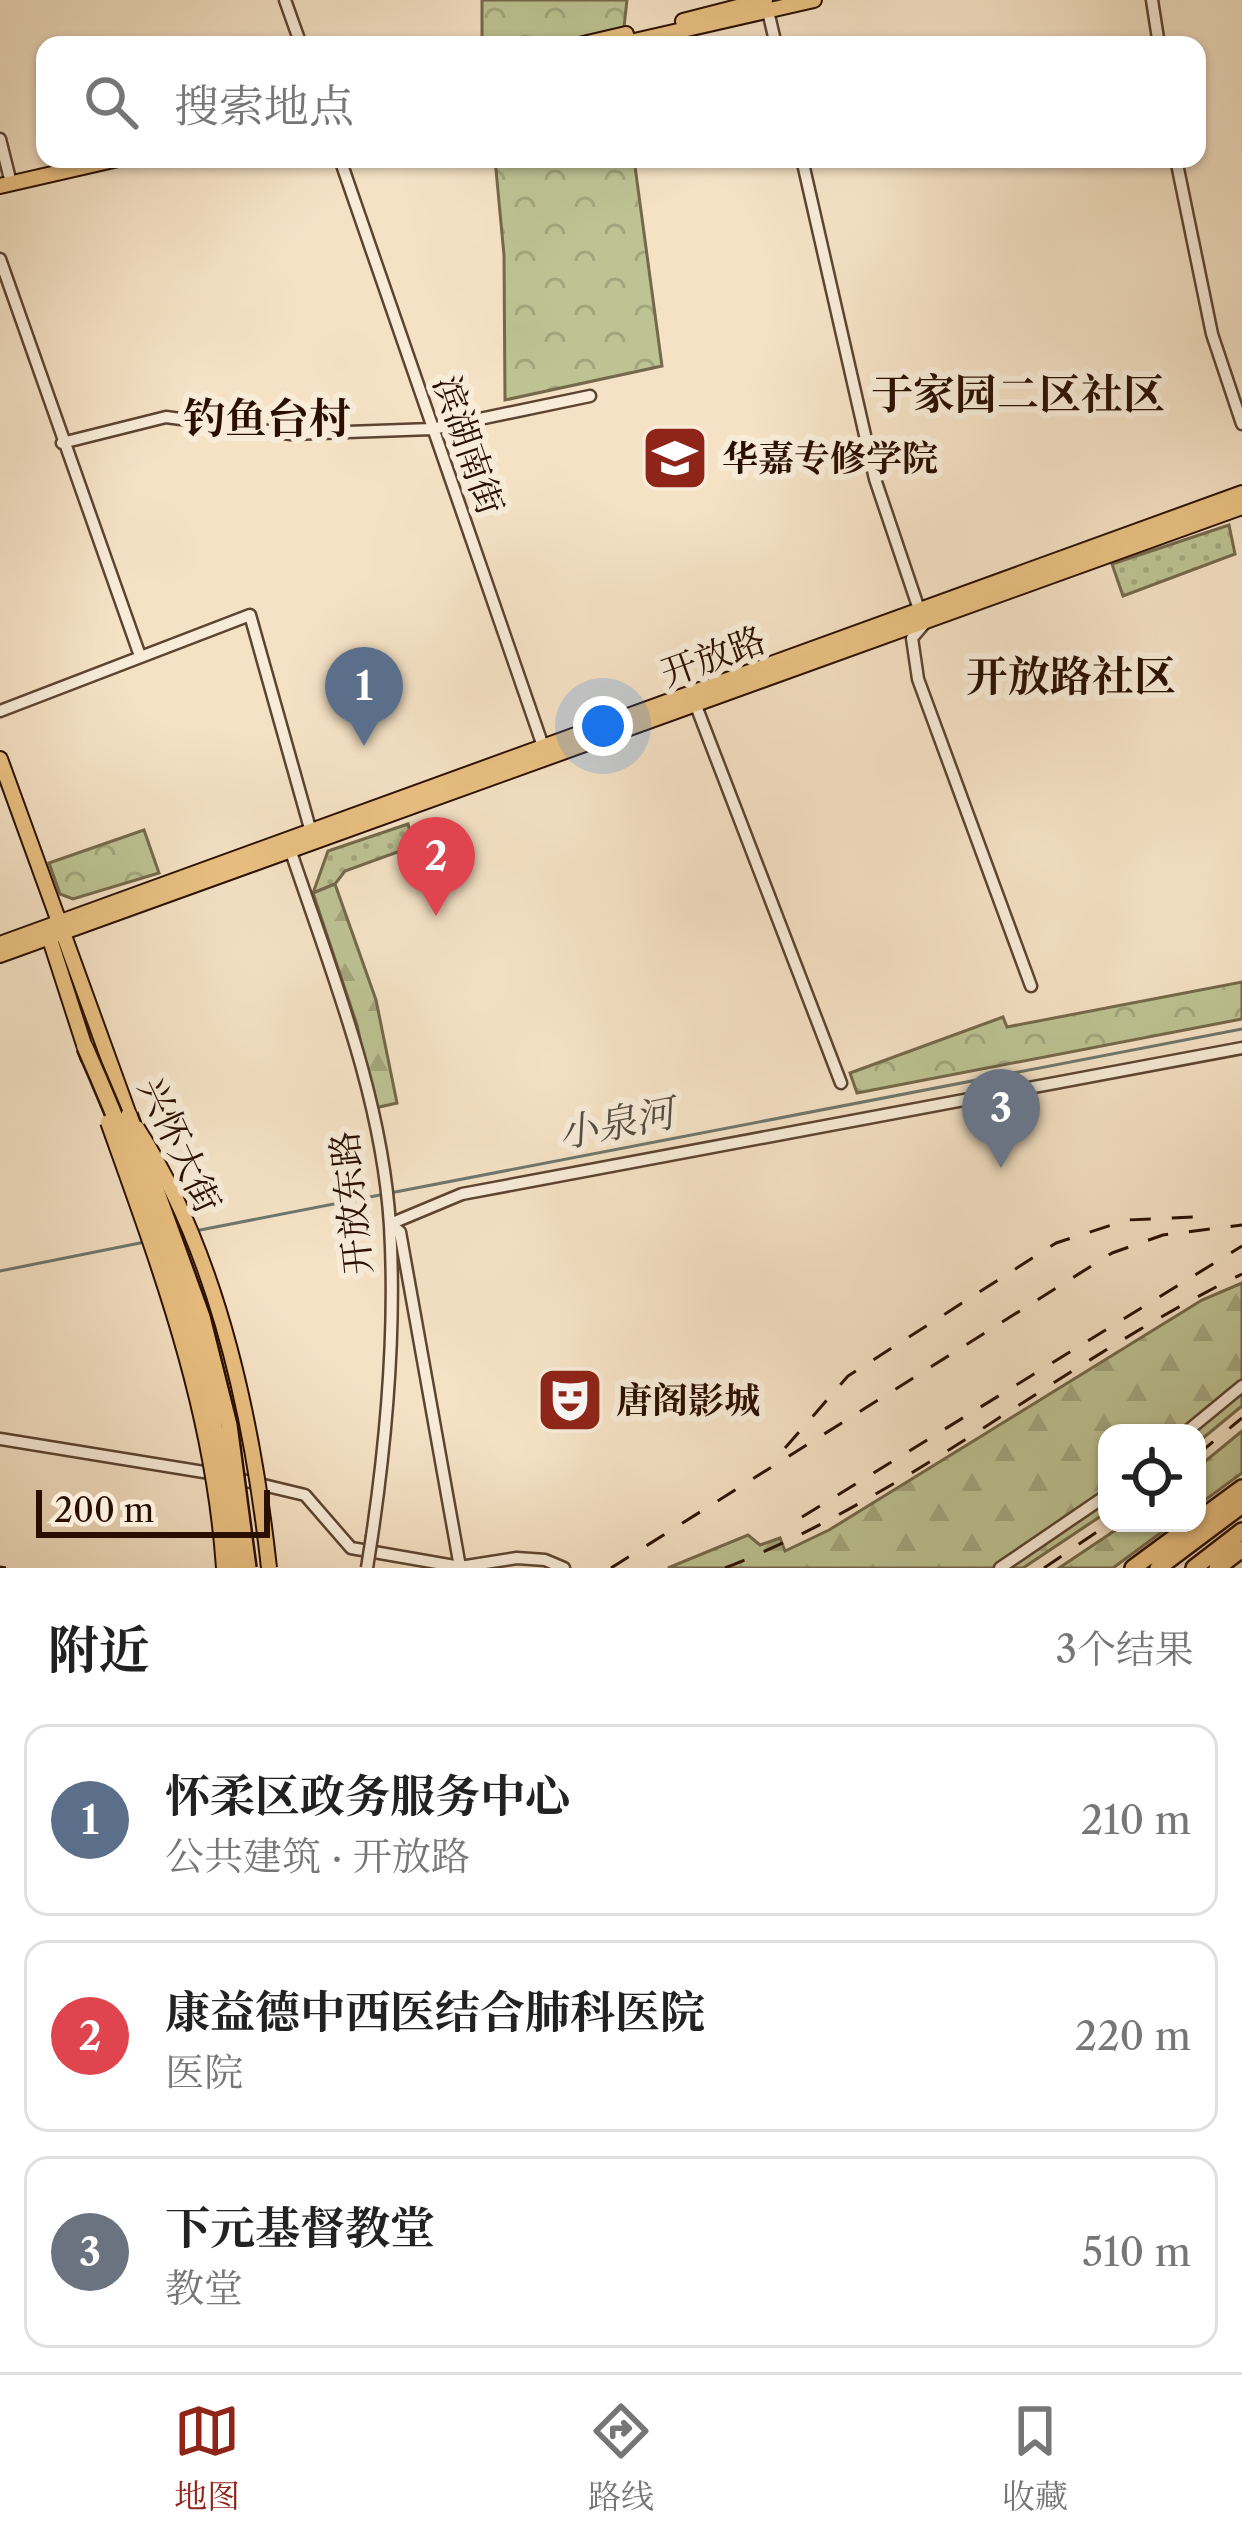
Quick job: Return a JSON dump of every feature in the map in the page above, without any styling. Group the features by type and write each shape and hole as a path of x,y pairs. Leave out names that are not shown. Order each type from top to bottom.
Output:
{"highway":[{"path":"85,1046 124,1134 192,1324 219,1432 236,1568"},
{"path":"129,1115 202,1317 229,1425 248,1568"},
{"path":"1206,1515 1242,1488"},
{"path":"1158,1568 1242,1504"},
{"path":"1194,1568 1242,1531"},
{"path":"1133,1568 1182,1532"},
{"path":"1217,1568 1242,1549"}],"main road":[{"path":"620,36 766,4 814,0"},
{"path":"650,36 766,4"},
{"path":"3,180 47,168"},
{"path":"3,180 69,168"},
{"name":"开放路","path":"922,618 1242,493"},
{"name":"开放路","path":"0,944 53,931 313,840 1242,507"},
{"name":"开放路","path":"313,840 544,749 694,700"},
{"name":"兴怀大街","path":"0,759 107,1122 178,1318 209,1446 224,1568"},
{"name":"兴怀大街","path":"0,782 53,931 129,1115 181,1207 217,1312 250,1450 269,1568"},
{"name":"开放路","path":"0,956 53,931"}],"street":[{"path":"285,0 298,36"},
{"path":"1152,0 1158,36"},
{"path":"766,4 774,36"},
{"path":"0,139 3,180"},
{"name":"滨湖南街","path":"343,168 544,749"},
{"path":"804,168 875,479 922,618 912,638 918,679 1031,986"},
{"path":"1178,168 1212,334 1242,424"},
{"path":"0,259 140,653"},
{"path":"62,443 166,417 291,434 432,429 590,396"},
{"path":"0,712 140,653 250,615 313,840"},
{"path":"694,700 841,1083"},
{"name":"开放东路","path":"290,848 346,1011 389,1219 385,1453 368,1568"},
{"path":"460,1568 400,1232 389,1219 463,1194 1242,1048"},
{"path":"1196,1424 1242,1386"},
{"path":"0,1439 190,1468 305,1496 351,1548 460,1568 517,1558 564,1568"},
{"path":"1000,1568 1098,1502"}],"green space":[{"path":"482,0 627,0 623,36 482,36"},
{"path":"496,168 635,168 662,366 505,400 504,255"},
{"path":"1229,525 1235,554 1123,596 1112,564"},
{"path":"408,824 414,846 345,871 335,884 313,893 328,851"},
{"path":"144,830 159,873 73,899 60,894 49,863"},
{"path":"335,884 376,1000 397,1103 375,1108 357,1025 313,893"},
{"path":"1242,982 1242,1019 857,1093 850,1073 1003,1017 1007,1027"},
{"path":"1242,1283 1242,1406 1206,1436 1206,1424 1098,1424 1098,1518 1023,1568 668,1568 748,1535 760,1545 780,1538 785,1551 829,1530 1202,1300"},
{"path":"1242,1431 1242,1473 1206,1499 1206,1461"},
{"path":"1113,1532 1162,1532 1113,1568 1059,1568"}],"waterway":[{"name":"小泉河","path":"390,1193 1242,1029"},
{"name":"小泉河","path":"195,1231 380,1195"},
{"name":"小泉河","path":"0,1271 145,1242"}],"railway":[{"path":"785,1448 848,1376 1056,1243 1127,1220 1195,1217"},
{"path":"611,1568 1112,1253 1163,1235 1242,1225"},
{"path":"802,1517 1242,1246"},
{"path":"725,1568 859,1504 1112,1346 1242,1274"},
{"path":"1206,1448 1242,1418"},
{"path":"1044,1568 1098,1531"},
{"path":"0,1567 6,1568"}],"place":[{"name":"华嘉专修学院","path":"675,458"},
{"name":"怀柔区政务服务中心","path":"364,746"},
{"name":"康益德中西医结合肺科医院","path":"436,916"},
{"name":"下元基督教堂","path":"1001,1168"},
{"name":"唐阁影城","path":"570,1400"}],"district":[{"name":"于家园二区社区","path":"1018,394"},
{"name":"钓鱼台村","path":"267,418"},
{"name":"开放路社区","path":"1071,676"}]}
